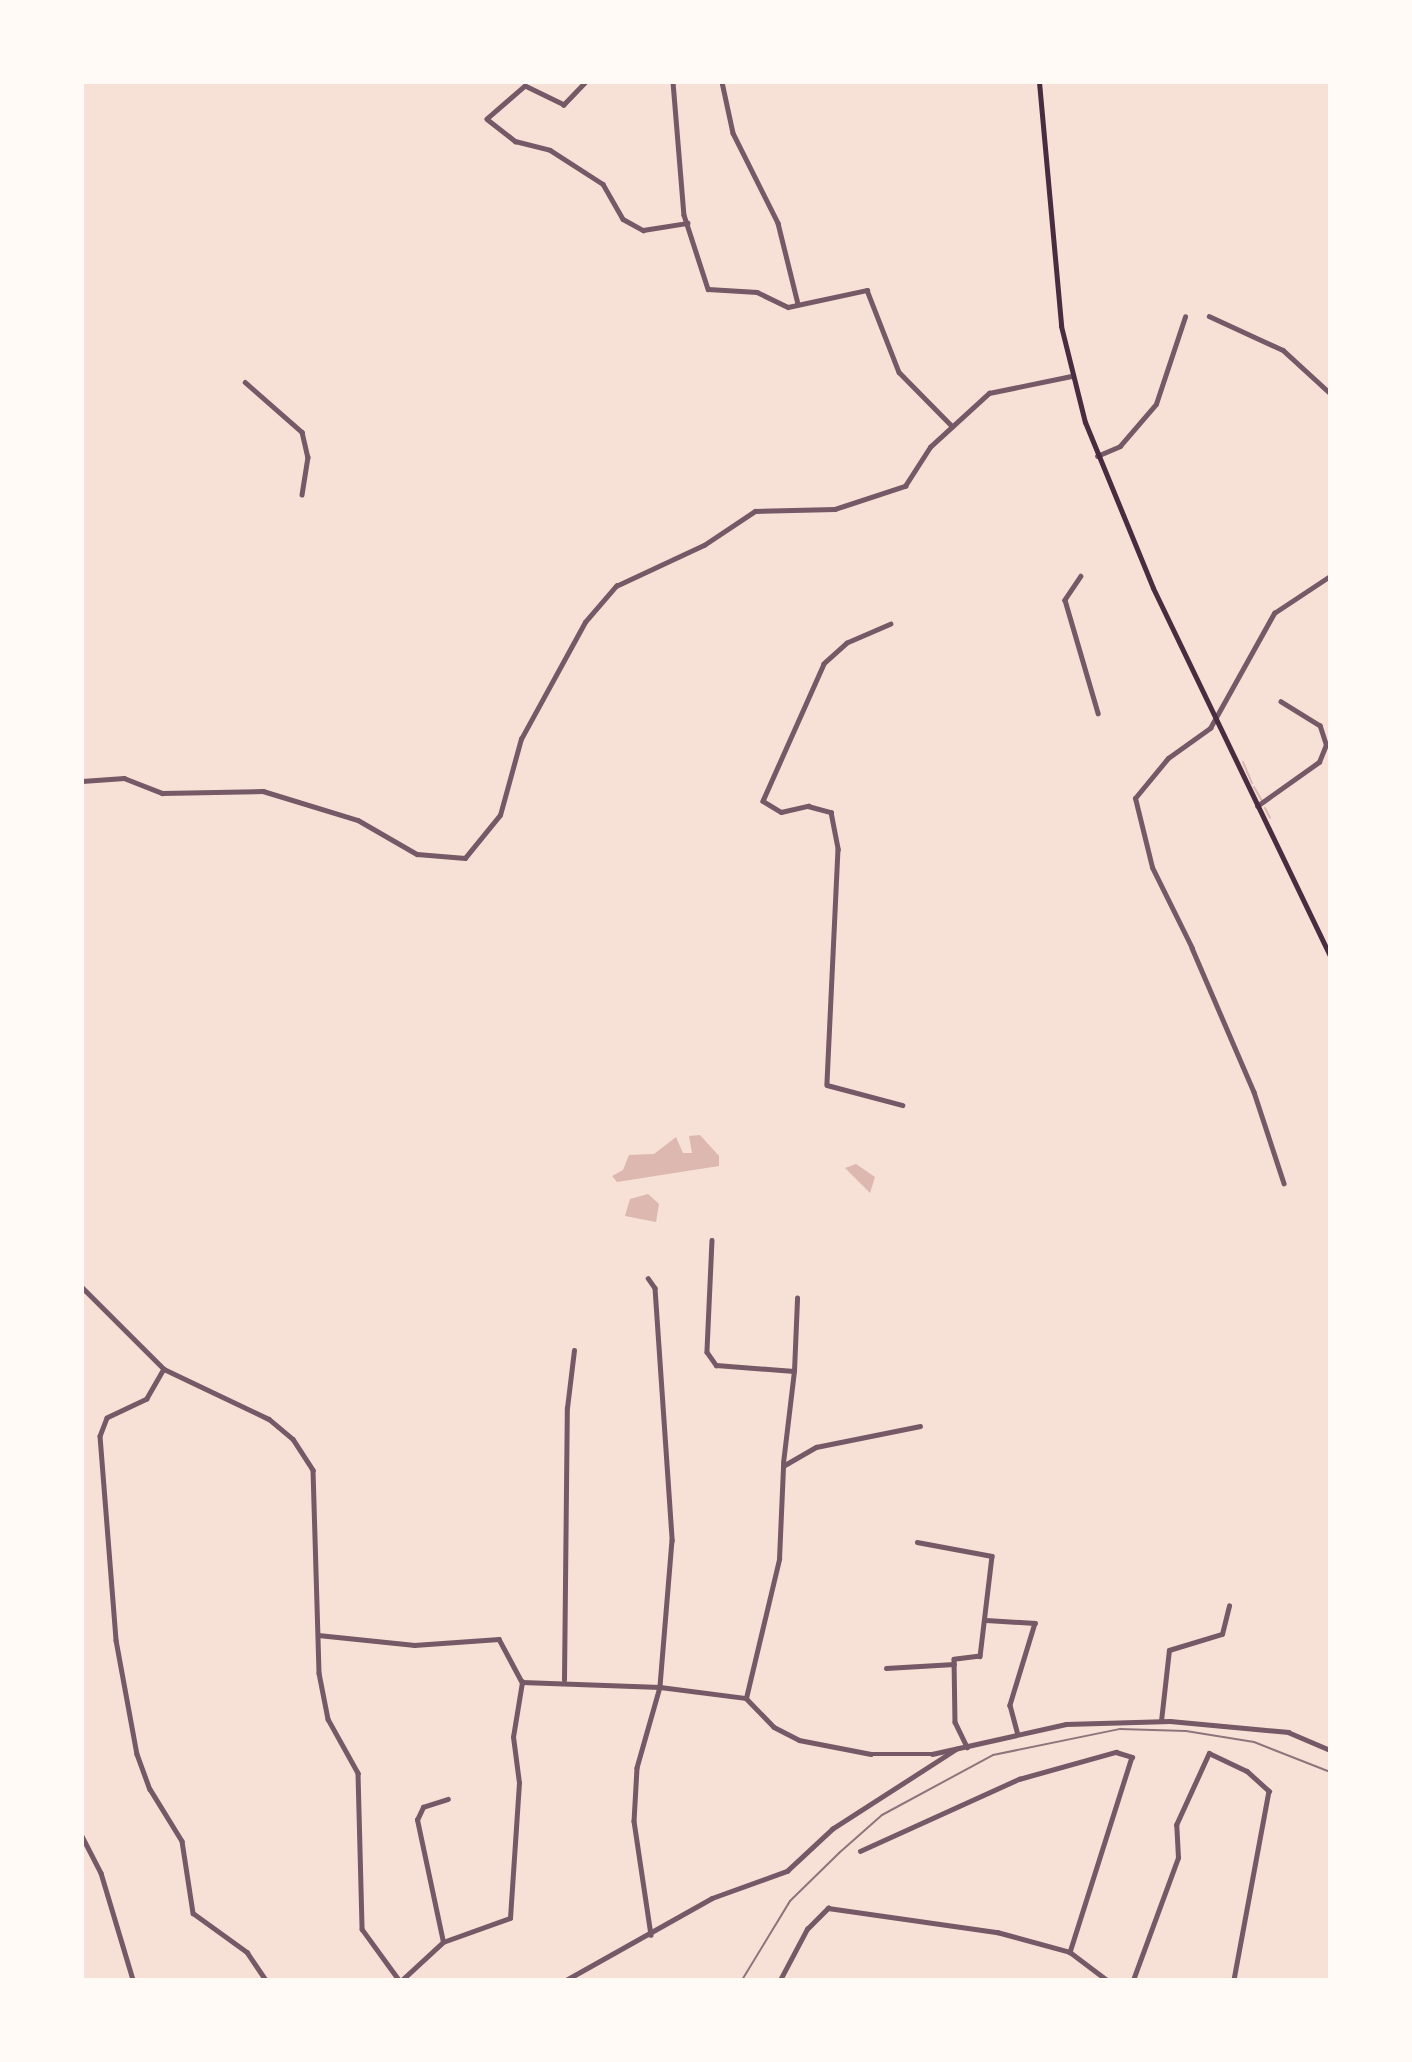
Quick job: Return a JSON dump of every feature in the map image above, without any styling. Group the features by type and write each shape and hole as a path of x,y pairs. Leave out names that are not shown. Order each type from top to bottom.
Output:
{"main road":[{"path":"1039,82 1058,304 1072,376 1096,456 1257,806 1330,956"}],"street":[{"path":"586,82 564,105 525,86 487,119 515,141 550,150 603,184 623,219 643,230 687,223"},
{"path":"673,82 687,223 708,289 757,292 780,305 867,290 899,372 952,426"},
{"path":"722,82 733,133 778,223 798,304"},
{"path":"1209,316 1283,350 1330,393"},
{"path":"1096,456 1120,446 1156,404 1185,317"},
{"path":"82,780 124,778 162,793 263,791 358,820 417,854 465,858 500,815 521,739 585,622 616,586 705,545 755,511 835,509 905,486 952,426 1011,384 1072,376"},
{"path":"245,382 302,432 308,457 303,495"},
{"path":"1081,576 1065,600 1098,713"},
{"path":"1284,1183 1254,1093 1192,948 1152,867 1135,798 1168,758 1210,728 1214,713 1274,613 1330,576"},
{"path":"891,624 847,643 824,664 763,801 781,812 808,807 831,813 838,849 827,1085 902,1105"},
{"path":"1257,806 1319,762 1326,745 1320,726 1282,702"},
{"path":"712,1240 707,1352 716,1364 794,1370"},
{"path":"648,1278 655,1288 672,1539 660,1686 637,1768 634,1821 651,1935"},
{"path":"82,1287 164,1369 269,1419 305,1455 313,1470 318,1635 328,1720 358,1773 362,1929 401,1980 443,1942 510,1918 514,1907 519,1783 513,1737 522,1682 499,1639 414,1645 318,1635"},
{"path":"747,1698 779,1559 783,1466 794,1370 797,1298"},
{"path":"564,1680 567,1408 574,1350"},
{"path":"164,1369 147,1399 107,1418 100,1436 116,1640 137,1754 150,1790 182,1841 193,1913 247,1952 267,1980"},
{"path":"783,1466 816,1447 920,1426"},
{"path":"917,1542 992,1556 980,1656 959,1656 954,1664 955,1722 967,1746"},
{"path":"1161,1721 1168,1650 1223,1634 1229,1606"},
{"path":"986,1620 1035,1623 1010,1705 1018,1734"},
{"path":"886,1668 954,1664"},
{"path":"522,1682 564,1680 660,1686 747,1698 774,1727 799,1740 901,1756 956,1749 1066,1724 1161,1721 1288,1732 1330,1749"},
{"path":"566,1980 651,1935 712,1898 787,1871 824,1834 956,1749"},
{"path":"860,1851 1019,1779 1116,1752 1132,1757 1070,1952"},
{"path":"1133,1980 1178,1858 1176,1825 1209,1753 1247,1771 1269,1791 1234,1980"},
{"path":"443,1942 417,1820 423,1807 448,1800"},
{"path":"83,1837 101,1873 133,1980"},
{"path":"780,1980 807,1929 828,1908 997,1932 1070,1952 1107,1980"}],"shaded area":[{"path":"700,1135 719,1156 719,1166 617,1182 612,1176 623,1170 629,1155 654,1154 676,1137 683,1153 692,1153 689,1136"},
{"path":"856,1164 875,1177 870,1193 845,1168"},
{"path":"648,1194 659,1204 656,1222 625,1216 630,1199"}],"waterway":[{"path":"1243,762 1252,783"},
{"path":"1254,787 1262,801"},
{"path":"1265,808 1270,818"}],"railway":[{"path":"742,1980 790,1901 839,1853 882,1815 993,1755 1120,1729 1186,1731 1254,1742 1330,1772"}]}
